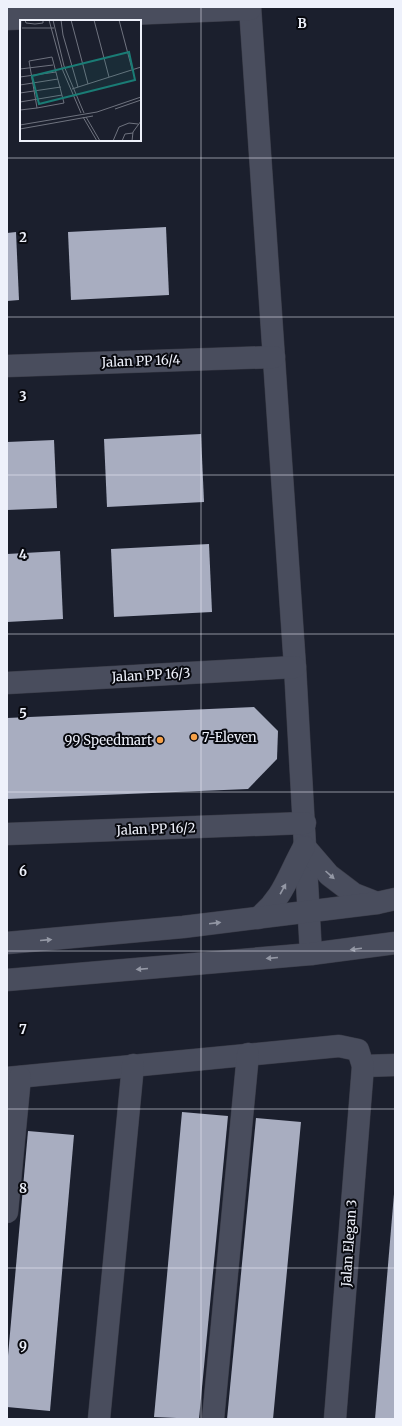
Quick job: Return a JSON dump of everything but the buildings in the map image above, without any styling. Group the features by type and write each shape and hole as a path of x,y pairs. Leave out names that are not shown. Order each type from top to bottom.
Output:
{"street":[{"path":"7,19 250,8 295,667 311,954"},
{"name":"Jalan PP 16/4","path":"7,366 274,357"},
{"name":"Jalan PP 16/3","path":"7,683 295,667"},
{"name":"Jalan PP 16/2","path":"7,834 304,823"},
{"path":"304,846 329,876 354,894 386,901"},
{"path":"252,919 269,909 280,894 304,846"},
{"path":"7,943 127,933 309,912 386,901"},
{"path":"7,980 311,954 395,943"},
{"path":"7,1212 13,1077 339,1046 358,1050 363,1066 395,1065"},
{"path":"213,1419 248,1054"},
{"path":"99,1419 133,1065"},
{"name":"Jalan Elegan 3","path":"335,1419 363,1066"}],"place":[{"name":"7-Eleven","path":"194,737"},
{"name":"99 Speedmart","path":"160,740"}]}
